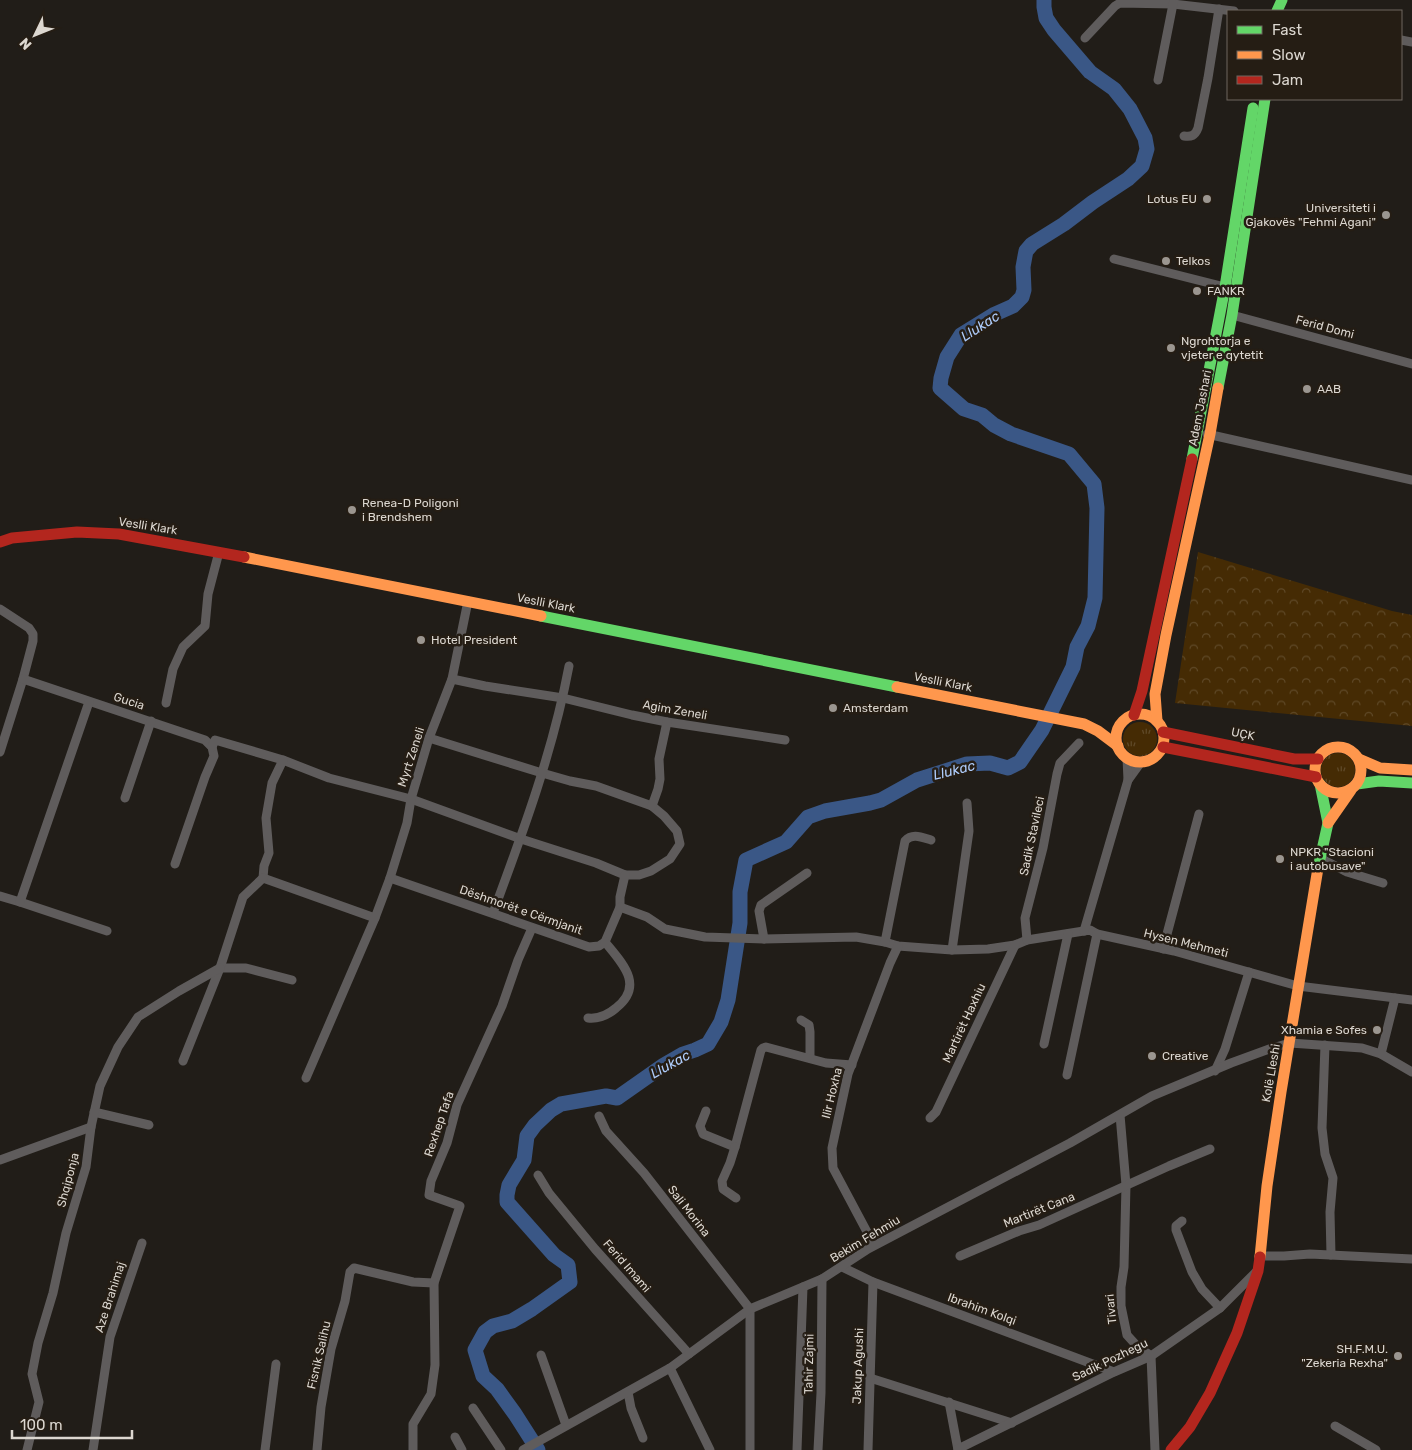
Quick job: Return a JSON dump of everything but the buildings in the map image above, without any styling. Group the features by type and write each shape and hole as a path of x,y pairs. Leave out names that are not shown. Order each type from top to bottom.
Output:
{"main road":[{"path":"1129,718 1146,715 1157,721 1163,732 1164,739 1163,747 1154,758 1141,762 1127,758 1121,752 1116,738 1117,732 1129,718 1142,691 1204,433 1254,100"},
{"name":"Adem Jashari","path":"1157,721 1155,694 1204,433 1232,315 1264,100"},
{"name":"Veslli Klark","path":"0,542 12,538 77,532 119,534 219,552 1084,724 1094,728 1118,746"},
{"name":"Veslli Klark","path":"1084,724 1108,723 1129,718"},
{"name":"UÇK","path":"1163,732 1294,759 1318,759"},
{"path":"1163,747 1318,781 1327,790 1335,793 1343,793 1354,787 1379,781 1412,783"},
{"path":"1338,747 1346,748 1359,759 1362,768 1361,776 1328,823 1315,768 1322,753 1338,747"},
{"path":"1359,759 1380,768 1412,770"},
{"name":"Kolë Lleshi","path":"1171,1450 1190,1427 1210,1393 1236,1333 1258,1271 1277,1120 1298,986 1320,858 1328,823"}],"street":[{"path":"1085,38 1120,3 1173,4 1227,10"},
{"path":"1158,80 1173,4"},
{"path":"1184,136 1191,137 1198,128 1219,9"},
{"path":"1114,259 1225,286"},
{"name":"Ferid Domi","path":"1232,315 1412,364"},
{"path":"1204,433 1412,480"},
{"path":"166,703 173,669 183,647 205,626 208,594 219,552"},
{"name":"Myrt Zeneli","path":"306,1078 375,918 390,878 407,823 411,799 429,738 452,679 468,602"},
{"path":"0,609 29,628 33,634 33,641 23,679 0,752"},
{"path":"493,913 521,839 542,773 563,698 569,666"},
{"name":"Gucia","path":"23,679 205,740 212,747"},
{"name":"Agim Zeneli","path":"452,679 563,698 666,722 785,740"},
{"path":"20,902 89,702"},
{"path":"125,798 151,721"},
{"path":"652,806 660,779 659,760 666,722"},
{"path":"175,864 214,756 212,747 214,740 283,760 329,778 411,799 625,874 639,875 651,872 670,859 680,844 677,831 652,806 596,786 542,773 429,738"},
{"name":"Sadik Stavileci","path":"1027,940 1025,918 1043,848 1057,774 1060,763 1079,743"},
{"path":"620,906 647,917 664,929 706,937 764,939 856,937 898,946 952,950 988,949 1015,945 1027,940 1084,930 1128,780 1127,758"},
{"path":"183,1061 220,968 243,897 264,878 264,866 269,853 266,818 272,783 283,760"},
{"path":"1128,780 1141,762"},
{"path":"952,950 969,831 967,803"},
{"path":"1163,949 1199,814"},
{"path":"885,942 904,841 911,836 931,840"},
{"path":"1320,858 1347,872 1383,883"},
{"path":"764,939 759,911 761,905 807,873"},
{"path":"588,1018 596,1019 612,1012 625,1002 631,989 629,977 620,960 605,942 620,906 625,874"},
{"path":"264,878 375,918"},
{"name":"Dëshmorët e Cërmjanit","path":"390,878 589,947 599,946 605,942"},
{"path":"0,896 107,930"},
{"name":"Rexhep Tafa","path":"413,1450 413,1424 431,1394 435,1364 434,1284 460,1206 430,1195 431,1181 447,1143 457,1105 502,1006 518,960 532,928"},
{"name":"Hysen Mehmeti","path":"1084,930 1174,951 1298,986 1412,1000"},
{"path":"1044,1044 1068,934"},
{"path":"1067,1075 1097,934"},
{"name":"Martirët Haxhiu","path":"933,1115 1015,945"},
{"name":"Ilir Hoxha","path":"874,1246 833,1168 832,1148 852,1065 898,946"},
{"path":"220,968 246,968 292,980"},
{"name":"Shqiponja","path":"27,1450 39,1402 32,1374 38,1343 53,1293 66,1233 86,1167 91,1127 100,1086 118,1047 138,1017 220,968"},
{"path":"1214,1071 1225,1049 1249,972"},
{"path":"1381,1054 1395,998"},
{"path":"802,1020 809,1025 810,1058"},
{"path":"1290,1043 1362,1048 1381,1054 1412,1072"},
{"name":"Bekim Fehmiu","path":"524,1450 670,1368 750,1309 822,1279 874,1246 1070,1143 1152,1096 1231,1063 1290,1043"},
{"path":"1325,1046 1322,1128 1325,1154 1333,1178 1330,1212 1331,1255"},
{"path":"736,1198 723,1189 722,1181 735,1147 761,1050 766,1047 826,1063 852,1065"},
{"path":"706,1111 700,1126 703,1134 735,1147"},
{"path":"94,1112 149,1125"},
{"name":"Tivari","path":"1120,1115 1126,1185 1121,1306 1127,1335 1137,1346 1151,1356"},
{"name":"Sali Morina","path":"600,1116 606,1131 644,1173 750,1309"},
{"path":"0,1160 91,1127"},
{"path":"1126,1185 1210,1149"},
{"name":"Ferid Imami","path":"538,1175 549,1193 595,1249 689,1354"},
{"name":"Martirët Cana","path":"960,1256 1019,1231 1039,1225 1126,1185"},
{"path":"1182,1221 1176,1226 1176,1230 1192,1272 1202,1289 1220,1308"},
{"name":"Aze Brahimaj","path":"93,1450 110,1337 142,1243"},
{"path":"1259,1256 1331,1255 1412,1259"},
{"name":"Ibrahim Kolqi","path":"842,1267 872,1282 1114,1372"},
{"name":"Fisnik Salihu","path":"317,1450 320,1407 331,1349 345,1300 350,1272 354,1268 414,1282 434,1284"},
{"name":"Sadik Pozhegu","path":"958,1450 1114,1372 1151,1356 1220,1308 1258,1271"},
{"name":"Tahir Zajmi","path":"818,1450 822,1376 822,1279"},
{"name":"Jakup Agushi","path":"868,1450 872,1282"},
{"name":"Tahir Zajmi","path":"797,1450 803,1287"},
{"path":"750,1309 750,1450"},
{"path":"541,1356 566,1426"},
{"path":"1151,1356 1155,1450"},
{"path":"265,1450 276,1364"},
{"path":"670,1368 710,1450"},
{"path":"870,1378 1012,1422"},
{"path":"628,1392 631,1408 643,1438"},
{"path":"949,1402 958,1450"},
{"path":"473,1408 501,1450"},
{"path":"1335,1426 1376,1450"},
{"path":"456,1437 462,1450"}],"green space":[{"path":"1198,552 1392,611 1412,615 1412,726 1175,703"},
{"path":"1140,722 1147,723 1152,727 1156,732 1156,746 1152,751 1147,755 1140,756 1133,755 1128,751 1124,746 1123,739 1124,732 1128,727 1133,723"},
{"path":"1338,753 1345,754 1350,758 1354,763 1354,777 1350,782 1345,786 1338,787 1331,786 1326,782 1322,777 1321,770 1322,763 1326,758 1331,754"}],"waterway":[{"name":"Llukac","path":"538,1450 497,1389 483,1376 475,1350 485,1332 493,1326 512,1321 570,1282 568,1265 554,1255 507,1202 509,1185 524,1160 527,1136 535,1125 551,1110 561,1104 606,1096 617,1098 664,1065 683,1054 708,1044 721,1022 728,1000 740,923 740,892 746,860 786,842 808,817 825,811 881,800 917,780 967,764 990,763 1008,768 1020,762 1042,730 1073,667 1077,647 1088,626 1095,598 1097,508 1094,484 1069,454 1011,434 994,425 982,415 964,409 940,388 947,357 961,335 995,314 1013,306 1022,297 1025,256 1026,251 1032,244 1128,179 1142,166 1147,149 1145,138 1130,109 1114,89 1090,72 1054,30 1046,18 1044,0"}],"traffic: fast":[{"path":"1277,10 1282,0"},
{"path":"1218,388 1232,315 1265,100"},
{"path":"1192,459 1225,287 1253,108"},
{"path":"541,616 897,687"},
{"path":"1357,784 1379,781 1412,783"},
{"path":"1318,868 1328,823 1320,784"}],"traffic: slow":[{"path":"1157,721 1155,694 1218,388"},
{"path":"244,557 541,616"},
{"path":"897,687 1084,724 1098,731 1118,746"},
{"path":"1140,714 1149,716 1157,721 1162,729 1164,738 1162,747 1157,755 1149,760 1140,762 1131,760 1123,755 1118,747 1116,738 1118,729 1123,721 1131,716 1140,714"},
{"path":"1338,747 1351,751 1357,757 1361,770 1357,783 1351,789 1338,793 1325,789 1319,783 1315,770 1319,757 1325,751 1338,747"},
{"path":"1359,759 1380,768 1412,770"},
{"path":"1328,823 1351,790"},
{"path":"1260,1257 1267,1186 1281,1092 1318,868"}],"traffic: jam":[{"path":"1134,715 1142,691 1192,459"},
{"path":"0,542 12,538 77,532 119,534 244,557"},
{"path":"1163,732 1294,759 1318,759"},
{"path":"1163,747 1316,777"},
{"path":"1171,1450 1190,1427 1210,1393 1237,1333 1258,1271 1260,1257"}],"place":[{"name":"Lotus EU","path":"1207,199"},
{"name":"Universiteti i Gjakovës \"Fehmi Agani\"","path":"1386,215"},
{"name":"Telkos","path":"1166,261"},
{"name":"FANKR","path":"1197,291"},
{"name":"Ngrohtorja e vjeter e qytetit","path":"1171,348"},
{"name":"AAB","path":"1307,389"},
{"name":"Renea-D Poligoni i Brendshem","path":"352,510"},
{"name":"Hotel President","path":"421,640"},
{"name":"Amsterdam","path":"833,708"},
{"name":"NPKR \"Stacioni i autobusave\"","path":"1280,859"},
{"name":"Xhamia e Sofes","path":"1377,1030"},
{"name":"Creative","path":"1152,1056"},
{"name":"SH.F.M.U. \"Zekeria Rexha\"","path":"1398,1356"}]}
